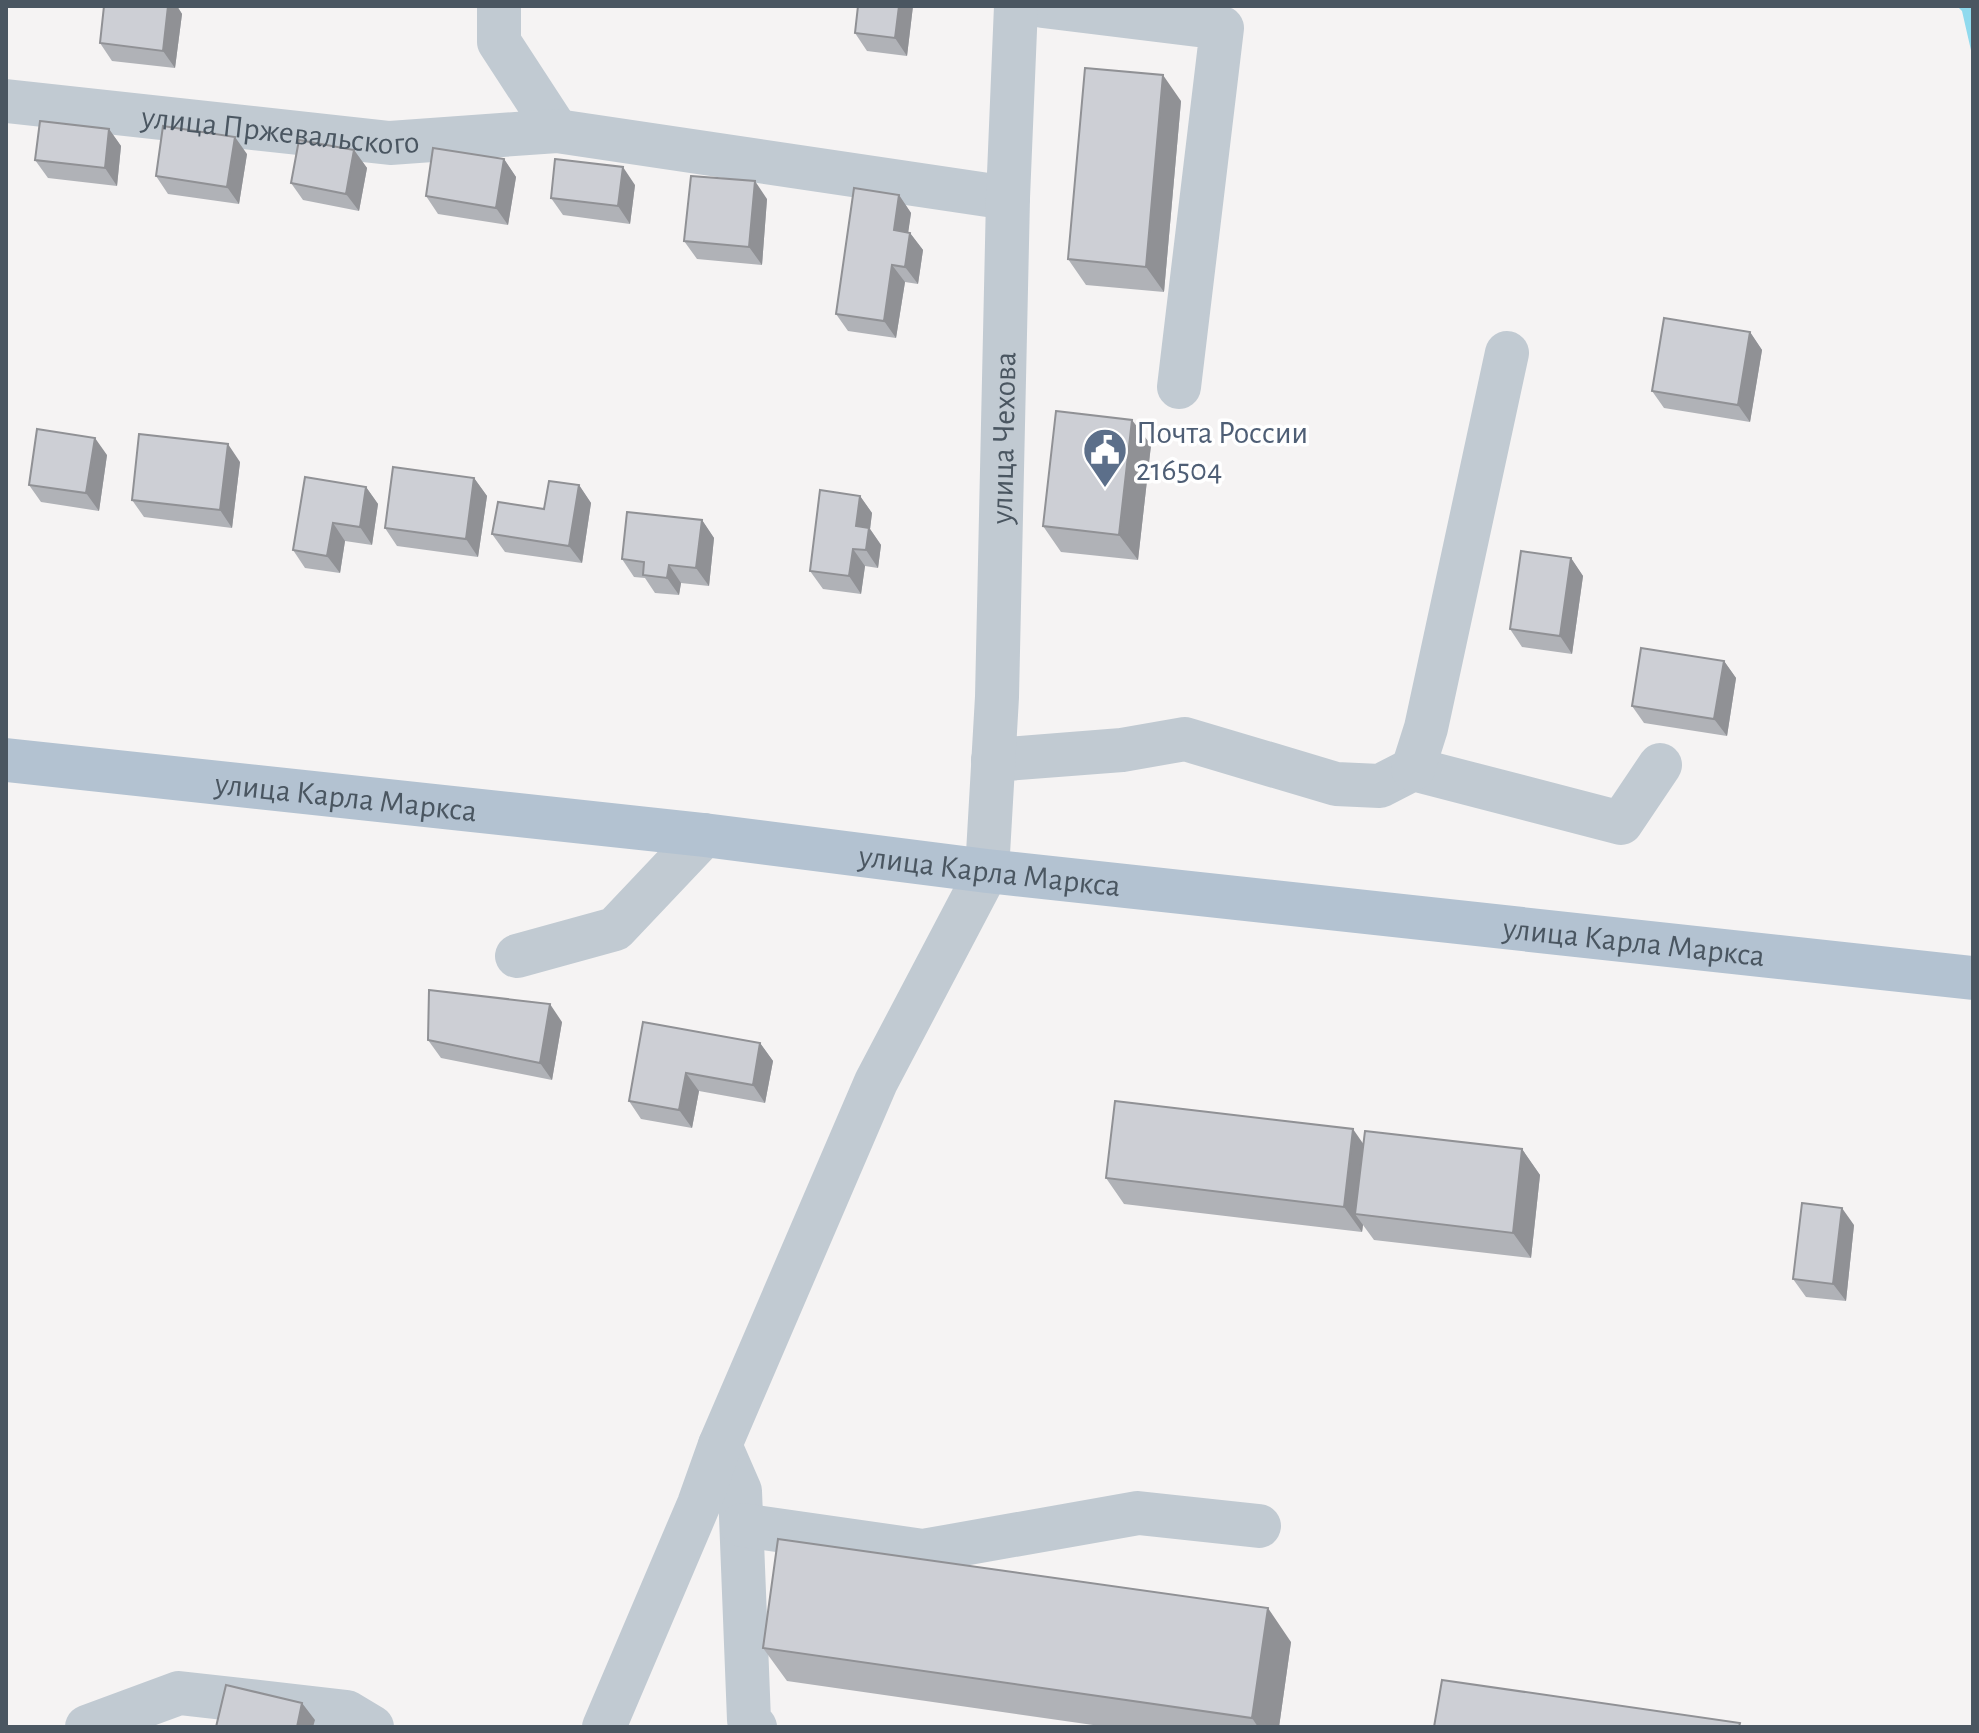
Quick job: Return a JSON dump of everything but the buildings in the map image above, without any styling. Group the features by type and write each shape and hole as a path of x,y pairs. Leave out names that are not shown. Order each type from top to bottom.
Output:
{"main road":[{"name":"улица Карла Маркса","path":"6,760 1973,978"}],"street":[{"path":"499,6 499,42 557,131"},
{"name":"улица Чехова","path":"987,871 997,697 1008,198 1016,6"},
{"path":"1043,6 1118,10 1222,28 1179,387"},
{"name":"улица Пржевальского","path":"6,101 390,143 557,131 1008,198"},
{"path":"1413,769 1426,728 1507,353"},
{"path":"993,760 1122,750 1185,739 1336,784 1380,786 1413,769 1621,823 1660,765"},
{"path":"517,956 615,929 704,835"},
{"path":"604,1727 699,1504 720,1445 876,1082 987,871"},
{"path":"720,1445 740,1491 749,1720 755,1727"},
{"path":"742,1525 923,1551 1138,1513 1259,1526"},
{"path":"87,1727 179,1693 347,1712 372,1727"}],"water":[{"path":"1957,6 1973,6 1973,59 1962,11"}],"place":[{"name":"Почта России 216504","path":"1105,489"}]}
